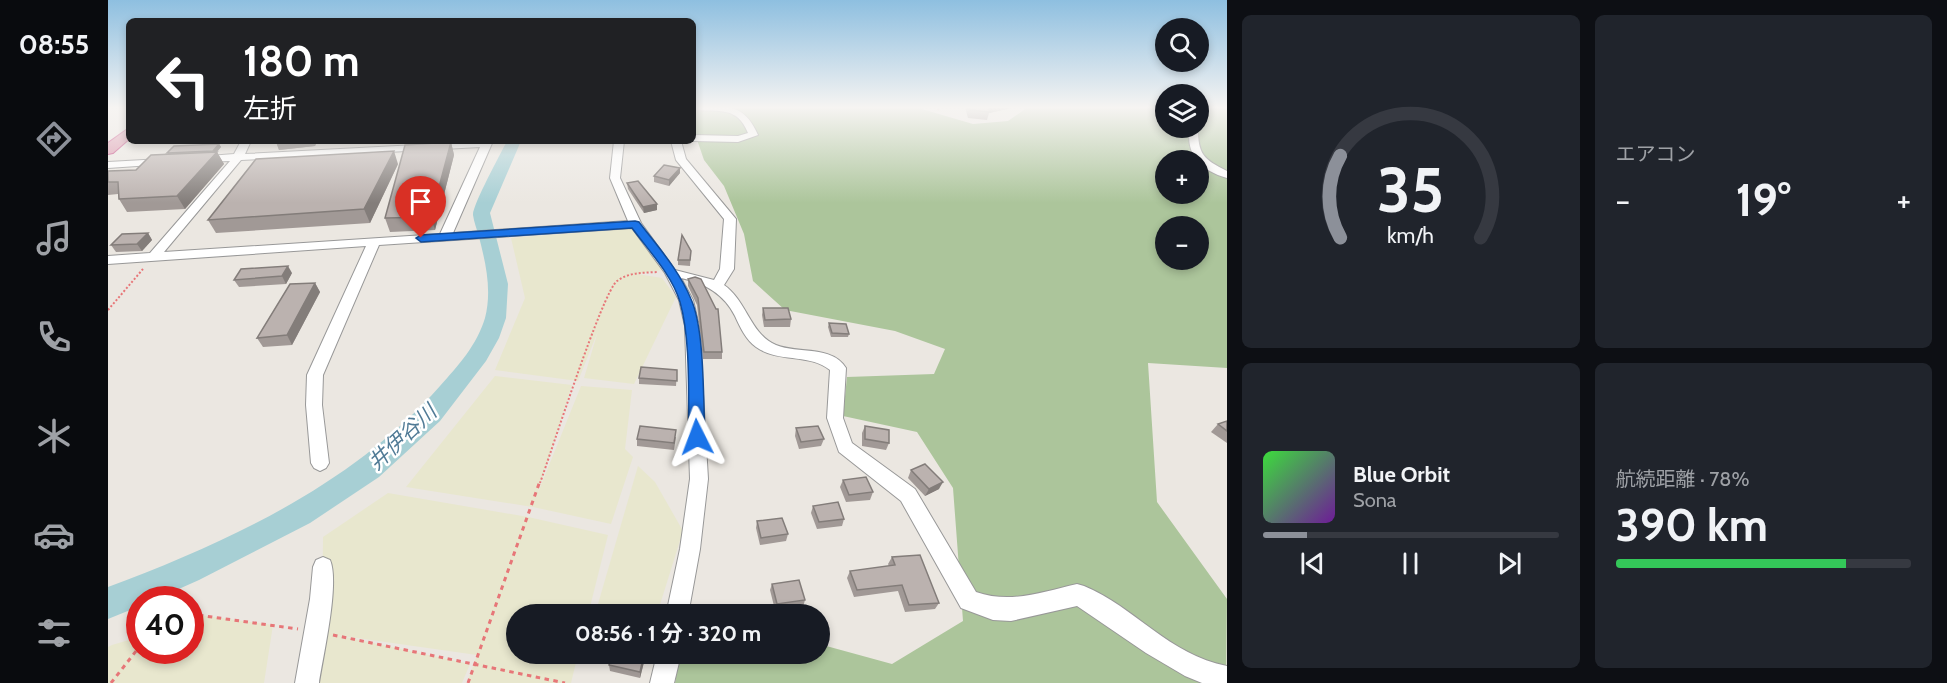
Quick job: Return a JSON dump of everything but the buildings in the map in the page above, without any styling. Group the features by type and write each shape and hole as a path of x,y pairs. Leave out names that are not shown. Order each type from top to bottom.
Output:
{"highway":[{"path":"108,150 121,139"}],"street":[{"path":"1192,139 1196,154 1209,166 1227,175"},
{"path":"153,258 238,157 244,144"},
{"path":"191,160 392,146 455,144"},
{"path":"450,236 487,144"},
{"path":"619,144 615,178 635,224 671,273 686,300 692,326 699,479 690,549 679,604"},
{"path":"677,144 681,160 730,219 727,269 717,286"},
{"path":"108,165 179,161"},
{"path":"108,261 635,224"},
{"path":"320,463 314,405 315,375 374,242"},
{"path":"671,273 690,275 717,286 737,305 746,325 760,342 780,352 831,362 838,368 835,418 845,447 908,495 969,600 993,609 1011,610 1077,595 1084,597 1172,655 1200,670 1227,678"},
{"path":"307,683 321,599 323,567"},
{"path":"662,683 667,664"}],"path":[{"path":"108,310 153,258"},
{"path":"468,683 602,313 616,282 634,273 671,273"},
{"path":"204,616 315,631 565,683"},
{"path":"111,683 126,664"}],"green space":[{"path":"697,139 1227,139 1227,368 1148,363 1157,502 1227,599 1226,683 675,683 678,664 830,664 830,647 892,664 963,621 953,488 917,432 843,416 847,377 934,374 945,349 895,331 785,310 753,281 744,234 724,186 704,160"},
{"path":"638,228 668,269 637,274 662,278 676,297 634,384 584,378 598,331 578,381 495,370 525,298 511,238"},
{"path":"495,376 572,385 537,495 581,386 632,390 625,449 633,457 611,524 533,507 406,487"},
{"path":"638,466 655,482 683,531 660,604 598,604"},
{"path":"388,493 528,517 608,535 591,604 506,604 506,664 576,664 571,683 467,683 477,655 336,635 470,664 462,683 311,683 322,633 323,537"},
{"path":"204,616 273,625 264,683 108,683 108,647 126,641 126,664 204,664"}],"waterway":[{"name":"井伊谷川","path":"108,603 226,552 300,514 369,469 431,414 478,355 492,329 498,306 498,284 494,259 481,213 513,144"}],"route":[{"path":"421,238 635,224 671,273 686,300 692,326 697,437"}]}
